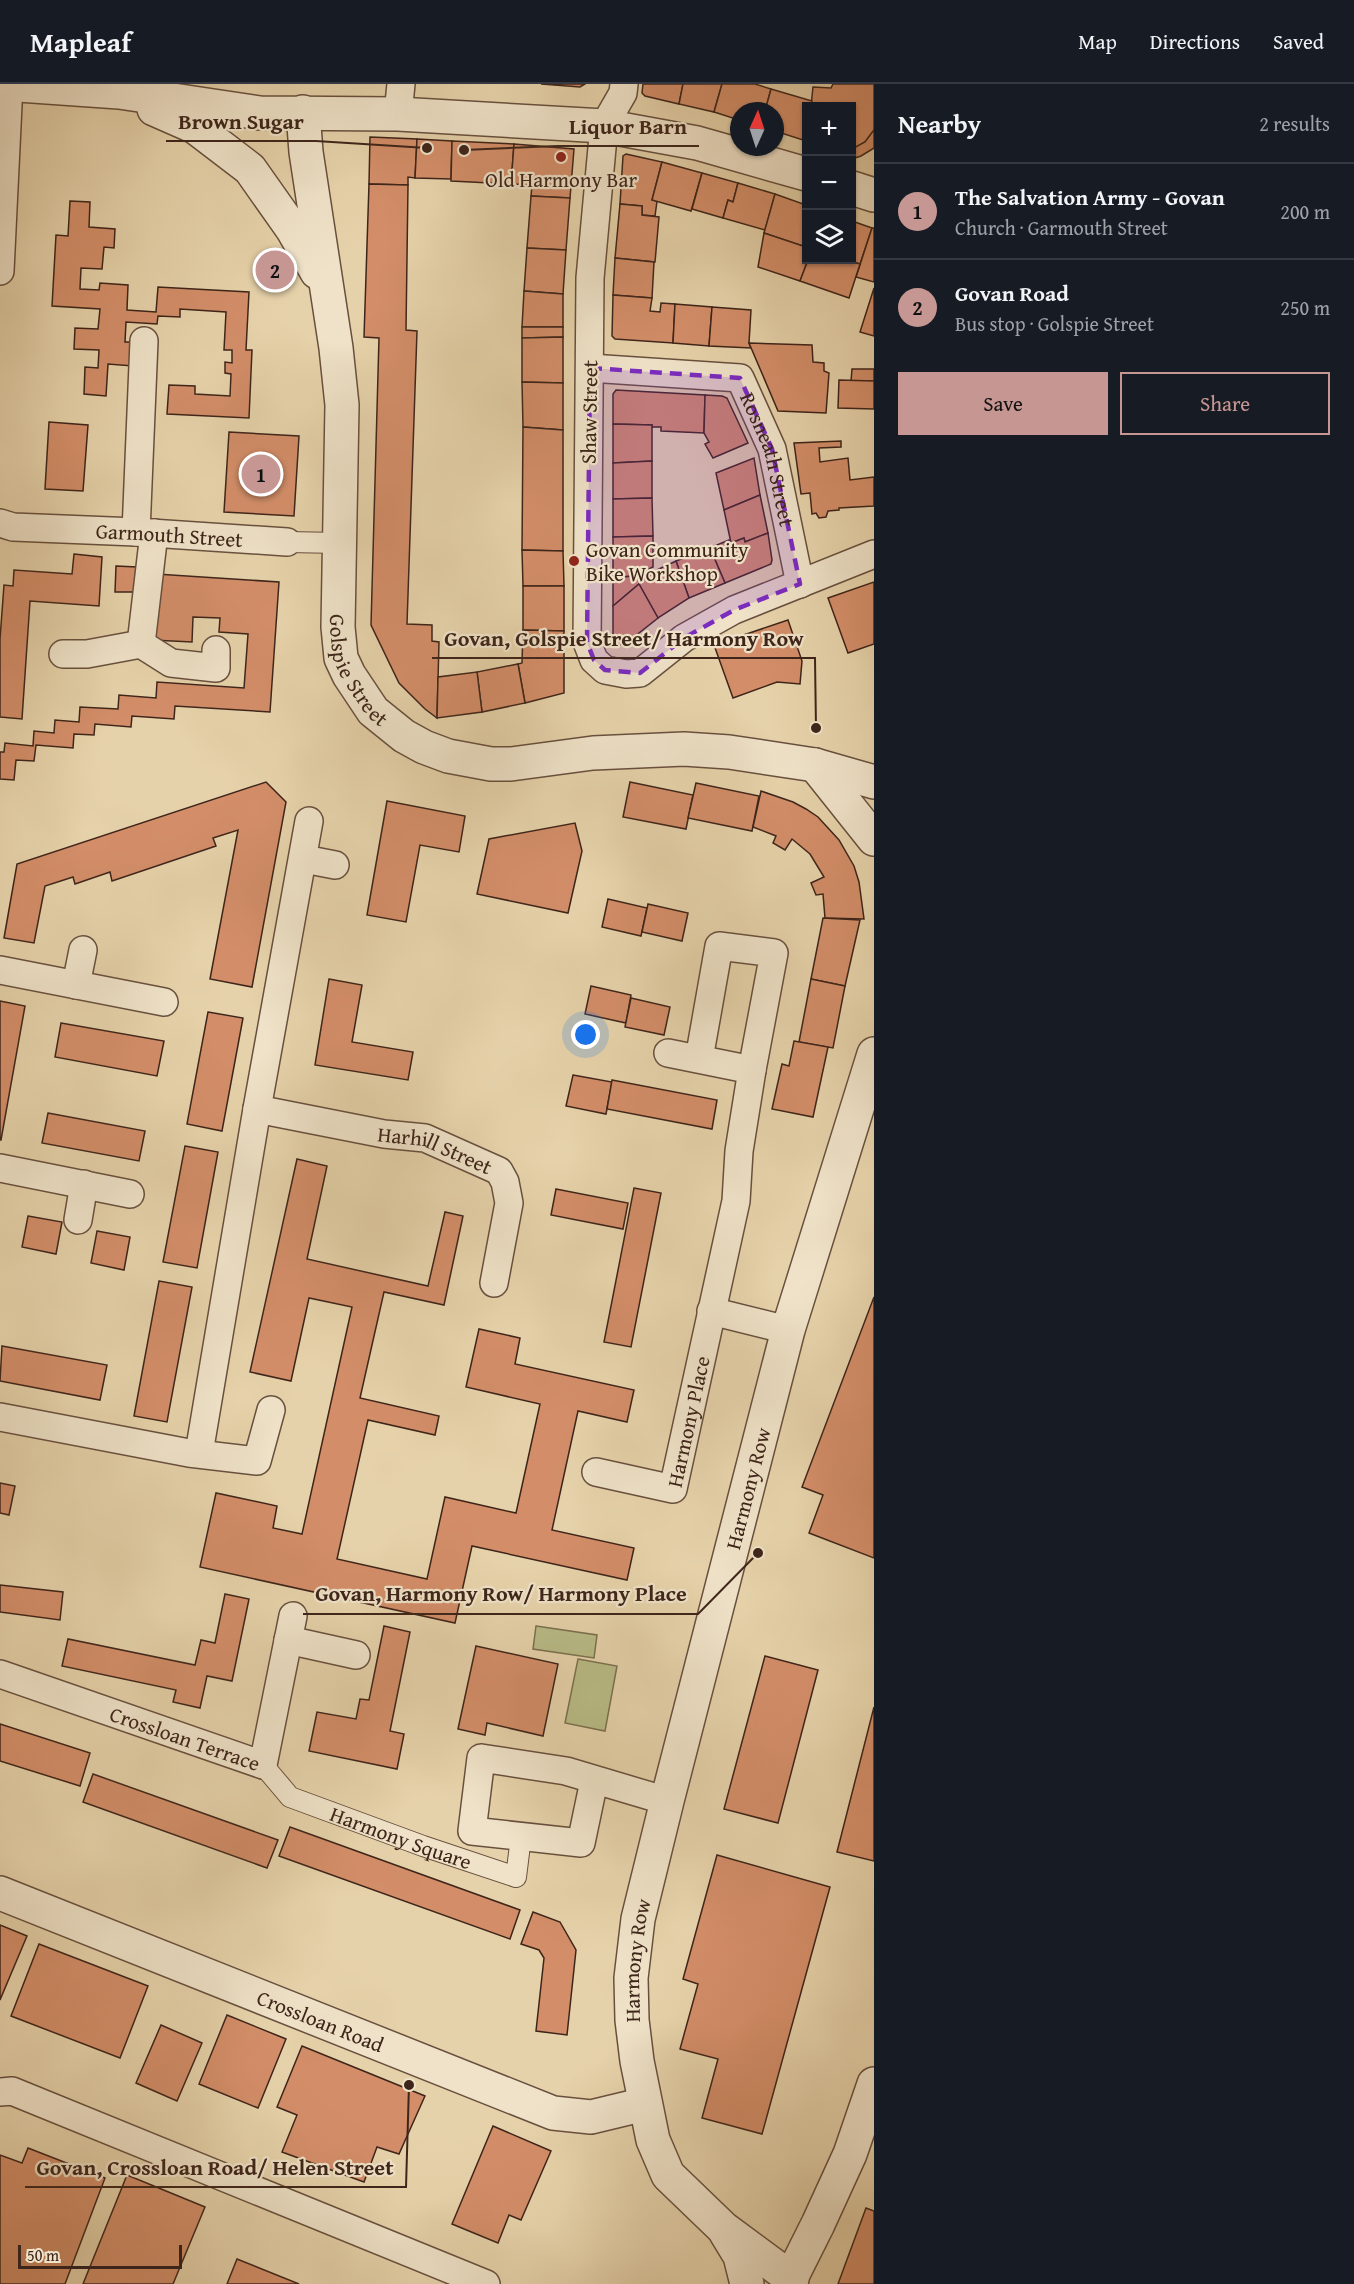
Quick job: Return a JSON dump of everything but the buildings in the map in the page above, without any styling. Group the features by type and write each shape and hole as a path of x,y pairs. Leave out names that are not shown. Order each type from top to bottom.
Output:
{"street":[{"path":"4,84 119,92 260,113 303,112 400,99 604,126 697,143 802,173"},
{"path":"0,271 9,84"},
{"path":"604,126 623,93 624,84"},
{"path":"119,92 195,127 250,169 293,230 326,289"},
{"name":"Golspie Street","path":"303,112 306,152 336,348 342,405 338,627 341,658 349,675 374,711 404,736 424,747 448,756 490,764 511,764 593,753 684,749 729,752 815,765 874,782"},
{"name":"Shaw Street","path":"604,126 590,278 587,642 594,660 605,670 626,674 640,673 684,638 734,610 800,584"},
{"path":"856,189 874,195"},
{"path":"141,644 145,532 144,341"},
{"name":"Rosneath Street","path":"590,368 740,378 772,449 800,584"},
{"name":"Garmouth Street","path":"0,523 13,527 339,543"},
{"path":"800,584 874,554"},
{"path":"63,654 87,654 141,644 171,663 216,668 216,650"},
{"path":"815,765 874,839"},
{"path":"199,1453 257,1109 304,859 309,821"},
{"path":"304,859 335,865"},
{"name":"Harmony Place","path":"596,1472 673,1489 736,1201 739,1151 774,953 719,946 699,1059"},
{"path":"76,985 83,950"},
{"path":"0,970 164,1002"},
{"path":"668,1053 752,1070"},
{"name":"Harmony Row","path":"723,2228 668,2175 653,2140 633,2030 631,1978 638,1919 788,1330 874,1054"},
{"name":"Harhill Street","path":"257,1109 384,1134 425,1138 499,1171 505,1182 509,1203 494,1283"},
{"path":"0,1168 130,1194"},
{"path":"78,1220 84,1184"},
{"path":"711,1311 788,1330"},
{"path":"0,1417 199,1453 257,1461 271,1410"},
{"name":"Crossloan Terrace","path":"0,1674 263,1765 291,1628 356,1655"},
{"name":"Harmony Square","path":"594,1781 581,1842 472,1831 481,1758 566,1771 667,1801"},
{"name":"Harmony Square","path":"263,1765 290,1797 423,1846 516,1877 521,1837"},
{"name":"Crossloan Road","path":"0,1893 553,2113 591,2117 645,2104"},
{"path":"723,2228 790,2281 850,2154 874,2084"},
{"path":"0,2092 12,2091 486,2284"},
{"path":"723,2228 740,2256 747,2284"}],"highlighted area":[{"path":"590,368 740,378 772,449 800,584 734,610 684,638 640,673 605,670 594,660 587,642"}],"green space":[{"path":"536,1626 597,1635 594,1658 533,1649"},
{"path":"578,1659 617,1666 605,1731 565,1723"}],"place":[{"name":"Brown Sugar","path":"427,148"},
{"name":"Liquor Barn","path":"464,150"},
{"name":"Old Harmony Bar","path":"561,157"},
{"name":"Govan Road","path":"275,270"},
{"name":"The Salvation Army - Govan","path":"261,474"},
{"name":"Govan Community Bike Workshop","path":"574,561"},
{"name":"Govan, Golspie Street/ Harmony Row","path":"816,728"},
{"name":"Govan, Harmony Row/ Harmony Place","path":"758,1553"},
{"name":"Govan, Crossloan Road/ Helen Street","path":"409,2085"}]}
